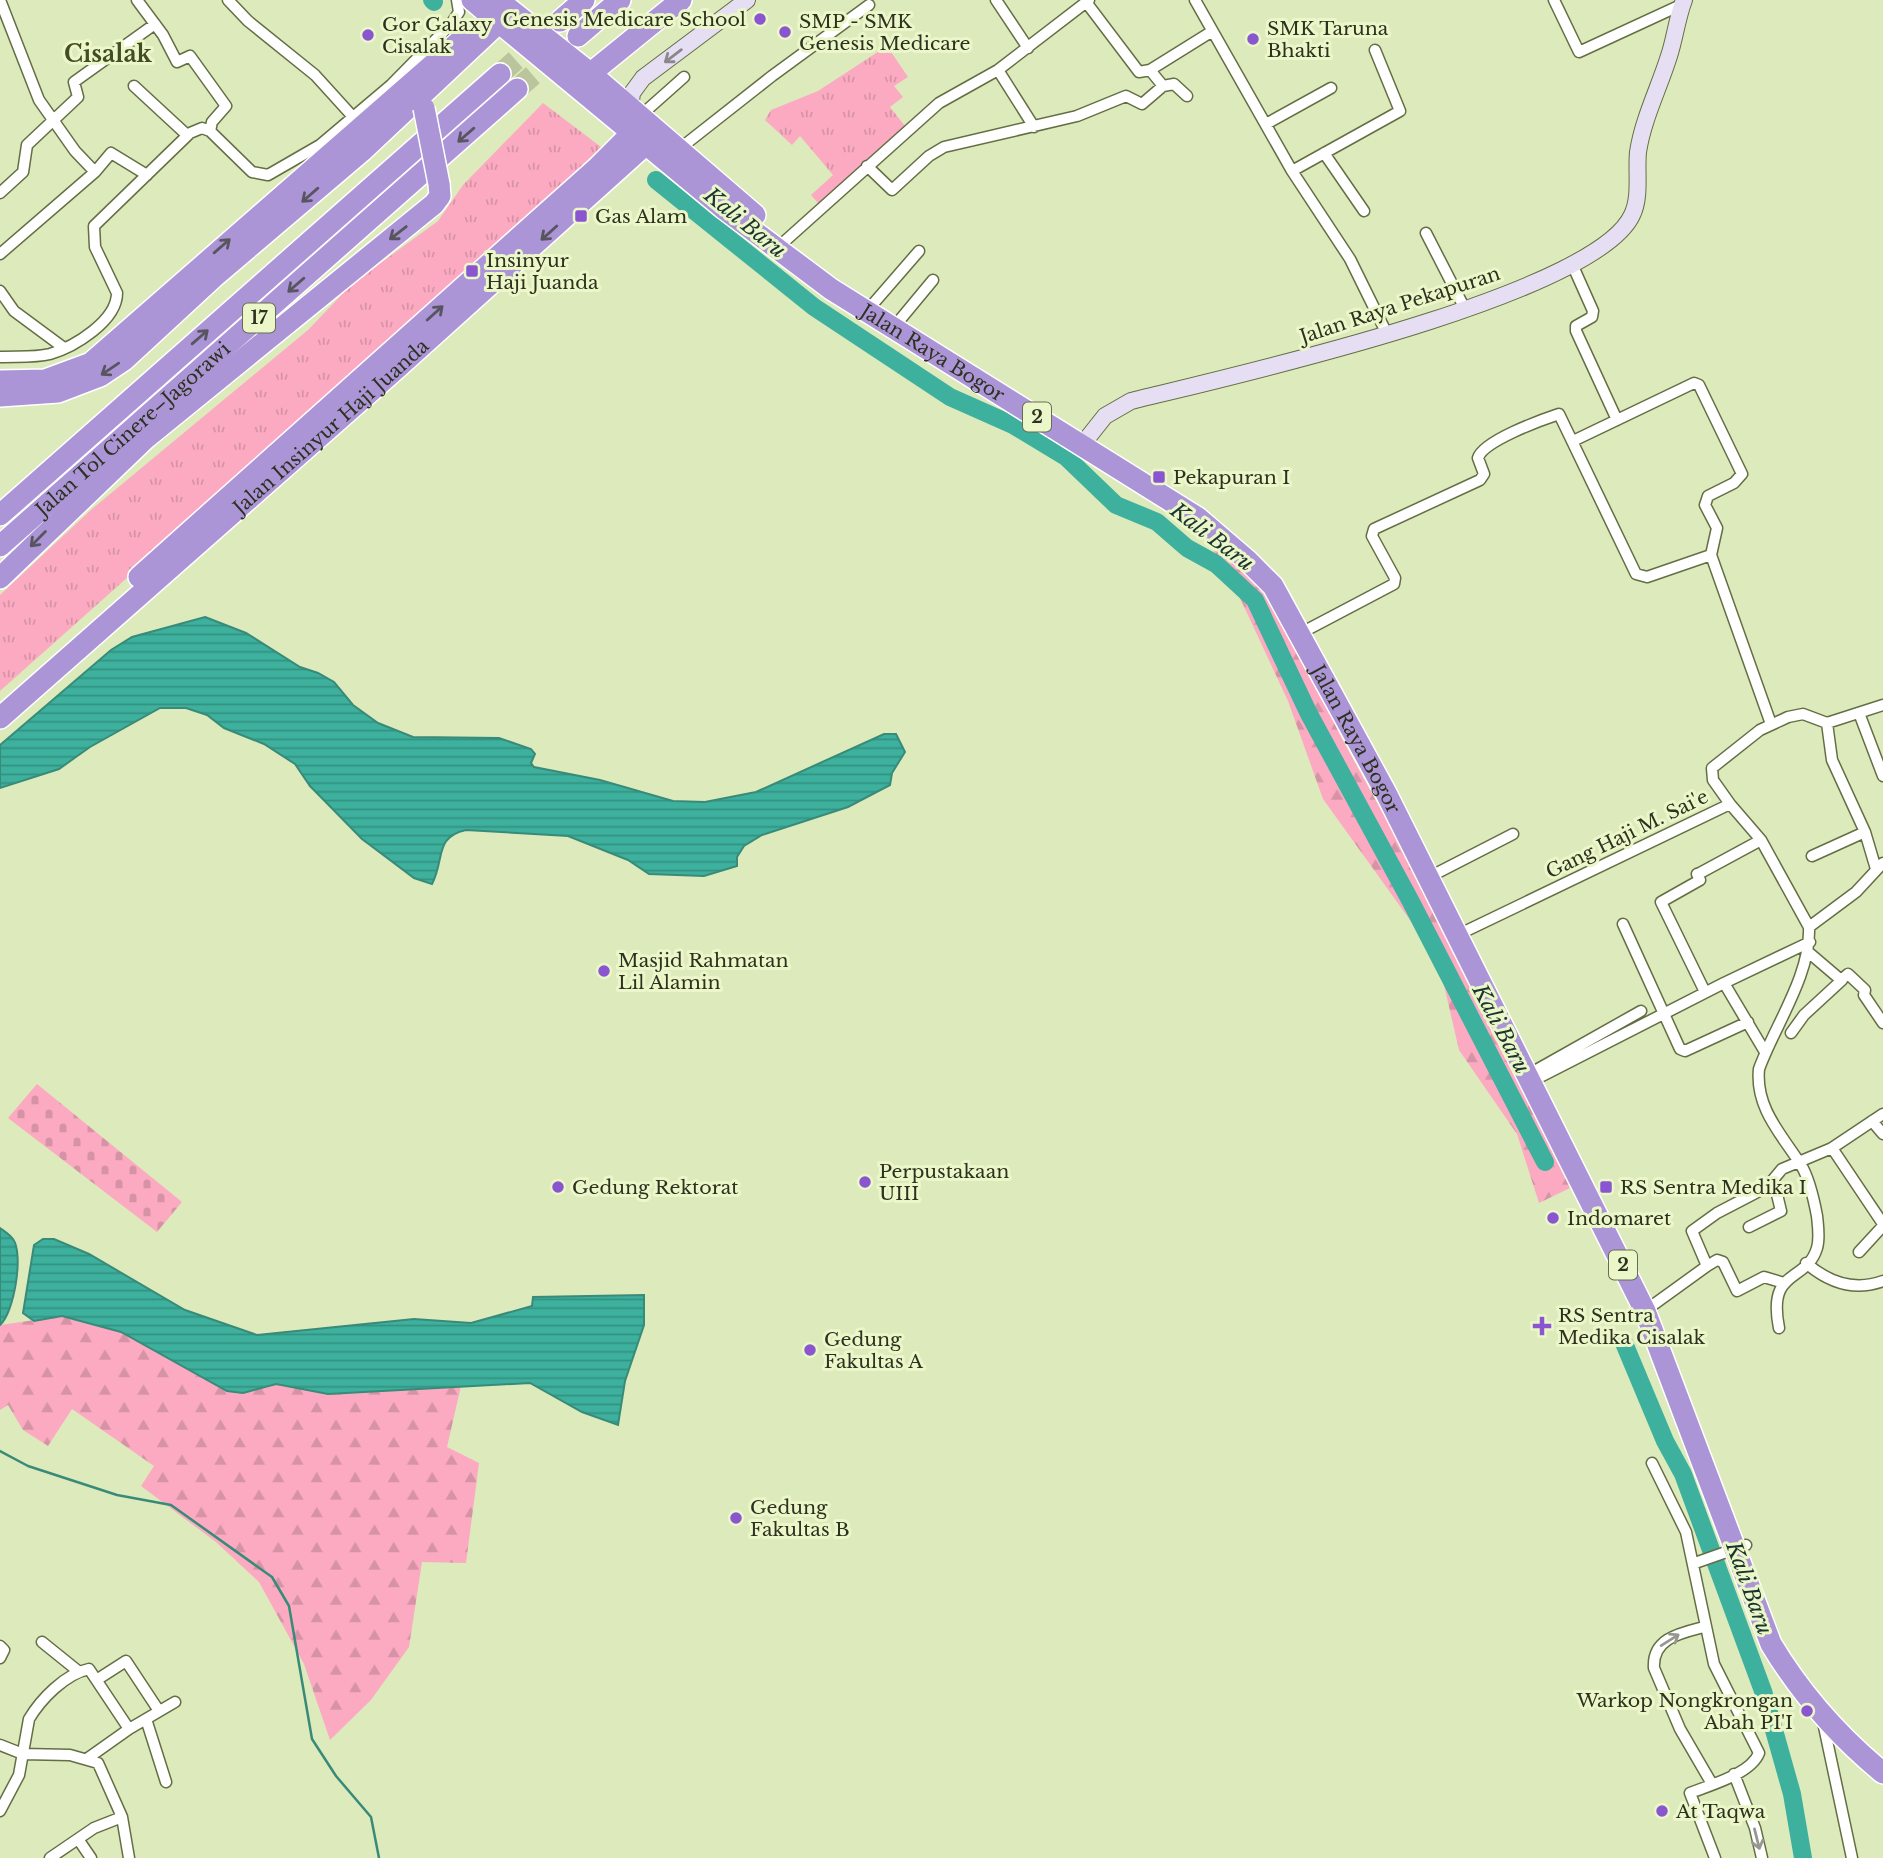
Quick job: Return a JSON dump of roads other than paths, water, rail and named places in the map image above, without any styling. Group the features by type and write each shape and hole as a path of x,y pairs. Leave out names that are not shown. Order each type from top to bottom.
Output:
{"highway":[{"path":"560,21 584,0"},
{"path":"578,36 620,0"},
{"path":"575,73 681,0"},
{"name":"Jalan Raya Bogor","path":"462,4 500,9 575,73 600,106 642,126 678,150 785,241 873,304 1085,440"},
{"path":"0,396 58,392 100,376 124,360 424,102 471,50 500,9"},
{"path":"0,381 45,380 79,369 97,358 500,9"},
{"path":"471,50 488,41 503,41 575,73 642,126"},
{"name":"Jalan Tol Cinere–Jagorawi","path":"0,515 500,74"},
{"name":"Jalan Tol Cinere–Jagorawi","path":"0,546 517,89"},
{"path":"0,578 146,438 434,204 440,196 439,184 424,102"},
{"path":"600,106 609,129 599,177 650,165 666,167 687,179"},
{"name":"Jalan Raya Bogor","path":"642,126 687,179 838,294 1204,509 1282,581 1420,848 1645,1311 1771,1644 1788,1672 1822,1716 1883,1773"},
{"name":"Jalan Insinyur Haji Juanda","path":"0,718 599,177 642,126"},
{"name":"Jalan Insinyur Haji Juanda","path":"0,701 599,177"},
{"path":"0,495 64,443 149,382"},
{"name":"Jalan Raya Bogor","path":"1420,848 1439,872 1653,1305 1734,1549 1799,1667 1822,1697 1883,1759"}],"main road":[{"path":"642,126 632,93 643,78 747,0"},
{"name":"Jalan Raya Pekapuran","path":"1085,440 1105,416 1131,401 1387,334 1465,309 1572,264 1609,243 1632,216 1642,135 1684,2"}],"street":[{"path":"0,0 38,100 95,172"},
{"path":"137,0 155,24 177,62 190,56 226,106 212,122 210,131"},
{"path":"228,0 248,21 314,75 354,118"},
{"path":"996,0 1028,48"},
{"path":"1195,0 1293,171 1350,259 1387,334"},
{"path":"1554,0 1579,52 1684,2"},
{"path":"785,241 939,103 998,70 1088,1 1139,72 1150,70 1211,32"},
{"path":"2,355 48,354 64,348 90,332 117,299 116,286 95,247 93,232 98,220 187,135 197,128 210,131 252,172 268,175 320,145 354,118 442,34 462,4"},
{"path":"678,150 772,75 869,5"},
{"path":"0,193 23,172 27,145 52,118 78,97 75,82 155,24"},
{"path":"1293,171 1400,111 1375,50"},
{"path":"998,70 1034,127"},
{"path":"1150,70 1163,86"},
{"path":"642,126 684,77"},
{"path":"867,166 890,191 944,147 975,137 1034,127 1077,116 1126,96 1142,104 1163,86 1174,84 1187,96"},
{"path":"134,86 187,135"},
{"path":"1266,124 1331,88"},
{"path":"0,254 95,172 111,153 147,175"},
{"path":"1324,153 1364,211"},
{"path":"1426,233 1465,309"},
{"path":"873,304 919,251"},
{"path":"1572,264 1592,311 1592,317 1576,326 1576,331 1617,420"},
{"path":"899,321 933,280"},
{"path":"0,291 14,311 64,348"},
{"path":"1573,441 1694,383 1699,385 1742,474 1734,483 1706,498 1705,505 1717,528 1711,555 1771,724"},
{"path":"1306,630 1394,584 1395,578 1373,531 1480,480 1484,474 1478,458 1481,451 1516,431 1559,414 1636,574 1647,577 1711,555"},
{"path":"1730,804 1713,780 1712,768 1771,724 1804,714 1827,723 1883,705"},
{"path":"1859,713 1883,776"},
{"path":"1809,927 1856,892 1879,866 1832,760 1827,723"},
{"name":"Gang Haji M. Sai'e","path":"1468,930 1730,804 1761,841 1809,927 1809,946"},
{"path":"1812,856 1865,832"},
{"path":"1439,872 1513,834"},
{"path":"1705,992 1661,902 1700,880 1697,874 1761,841"},
{"path":"1623,924 1678,1048 1682,1051 1748,1021"},
{"path":"1540,1072 1665,1016 1724,983 1809,946"},
{"path":"1809,946 1842,980"},
{"path":"1779,1328 1776,1296 1784,1283 1814,1254 1819,1235 1816,1213 1800,1164 1782,1141 1757,1085 1765,1052 1809,946"},
{"path":"1791,1032 1799,1021 1849,975 1859,984 1883,1023"},
{"path":"1724,983 1765,1052"},
{"path":"1540,1072 1641,1011"},
{"path":"1707,1266 1691,1233 1717,1213 1774,1182 1782,1169 1800,1164 1832,1148 1883,1114"},
{"path":"1872,1121 1883,1134"},
{"path":"1832,1148 1883,1225 1859,1252"},
{"path":"1749,1227 1781,1212 1774,1182"},
{"path":"1653,1305 1717,1260 1723,1262 1737,1291 1764,1277 1784,1283"},
{"path":"1806,1263 1824,1279 1840,1285 1883,1280"},
{"path":"1652,1462 1678,1511 1699,1562 1704,1628 1714,1664 1759,1753 1754,1762 1734,1774 1690,1793 1715,1858"},
{"path":"1699,1562 1734,1549"},
{"path":"1704,1628 1666,1640 1653,1659 1654,1668 1681,1729 1712,1784"},
{"path":"42,1642 78,1671"},
{"path":"0,1646 4,1650 0,1658"},
{"path":"98,1679 125,1661 159,1711"},
{"path":"0,1811 19,1775 29,1719 33,1712 78,1671 89,1669 98,1679 130,1729"},
{"path":"88,1758 175,1702"},
{"path":"1822,1716 1852,1858"},
{"path":"146,1720 166,1782"},
{"path":"0,1745 23,1754 88,1758 101,1767 122,1817 129,1858"},
{"path":"1734,1774 1762,1858"},
{"path":"50,1858 78,1839 122,1817"},
{"path":"78,1839 91,1858"}],"water":[{"path":"205,617 246,633 300,667 334,682 353,705 378,723 413,737 499,738 531,749 535,754 531,763 534,767 600,780 673,801 705,802 756,792 884,734 896,734 905,752 892,773 890,785 848,807 762,835 744,846 737,857 737,866 704,876 649,874 628,860 568,836 466,830 456,833 445,844 432,884 414,878 362,839 310,786 295,764 264,744 224,728 207,715 186,708 160,708 90,747 59,769 0,788 0,745 111,650 132,637"},
{"path":"0,1228 13,1239 18,1257 13,1296 0,1325"},
{"path":"43,1239 54,1239 89,1254 185,1310 257,1335 414,1319 471,1323 532,1306 533,1297 644,1295 644,1325 625,1381 618,1425 582,1412 530,1383 328,1394 276,1384 243,1393 227,1391 121,1332 62,1316 34,1321 23,1313 34,1245"}],"waterway":[{"name":"Kali Baru","path":"656,180 814,307 950,397 1013,425 1066,457 1116,505 1157,522 1187,548 1216,564 1255,600 1309,714 1410,900 1545,1162"},
{"name":"Kali Baru","path":"1624,1343 1665,1441 1683,1474 1763,1691 1792,1794 1803,1858"},
{"path":"0,1451 28,1466 117,1495 171,1505 272,1577 289,1606 312,1739 336,1776 371,1817 379,1858"}],"tunnel":[{"path":"500,74 543,36"},
{"path":"517,89 561,51"}],"place":[{"name":"Genesis Medicare School","path":"760,19"},
{"name":"SMP - SMK Genesis Medicare","path":"785,32"},
{"name":"Gor Galaxy Cisalak","path":"368,35"},
{"name":"SMK Taruna Bhakti","path":"1253,39"},
{"name":"Gas Alam","path":"581,216"},
{"name":"Insinyur Haji Juanda","path":"472,271"},
{"name":"Pekapuran I","path":"1159,477"},
{"name":"Masjid Rahmatan Lil Alamin","path":"604,971"},
{"name":"Perpustakaan UIII","path":"865,1182"},
{"name":"Gedung Rektorat","path":"558,1187"},
{"name":"RS Sentra Medika I","path":"1606,1187"},
{"name":"Indomaret","path":"1553,1218"},
{"name":"RS Sentra Medika Cisalak","path":"1542,1326"},
{"name":"Gedung Fakultas A","path":"810,1350"},
{"name":"Gedung Fakultas B","path":"736,1518"},
{"name":"Warkop Nongkrongan Abah PI'I","path":"1807,1711"},
{"name":"At Taqwa","path":"1662,1811"}],"district":[{"name":"Cisalak","path":"108,54"}]}
